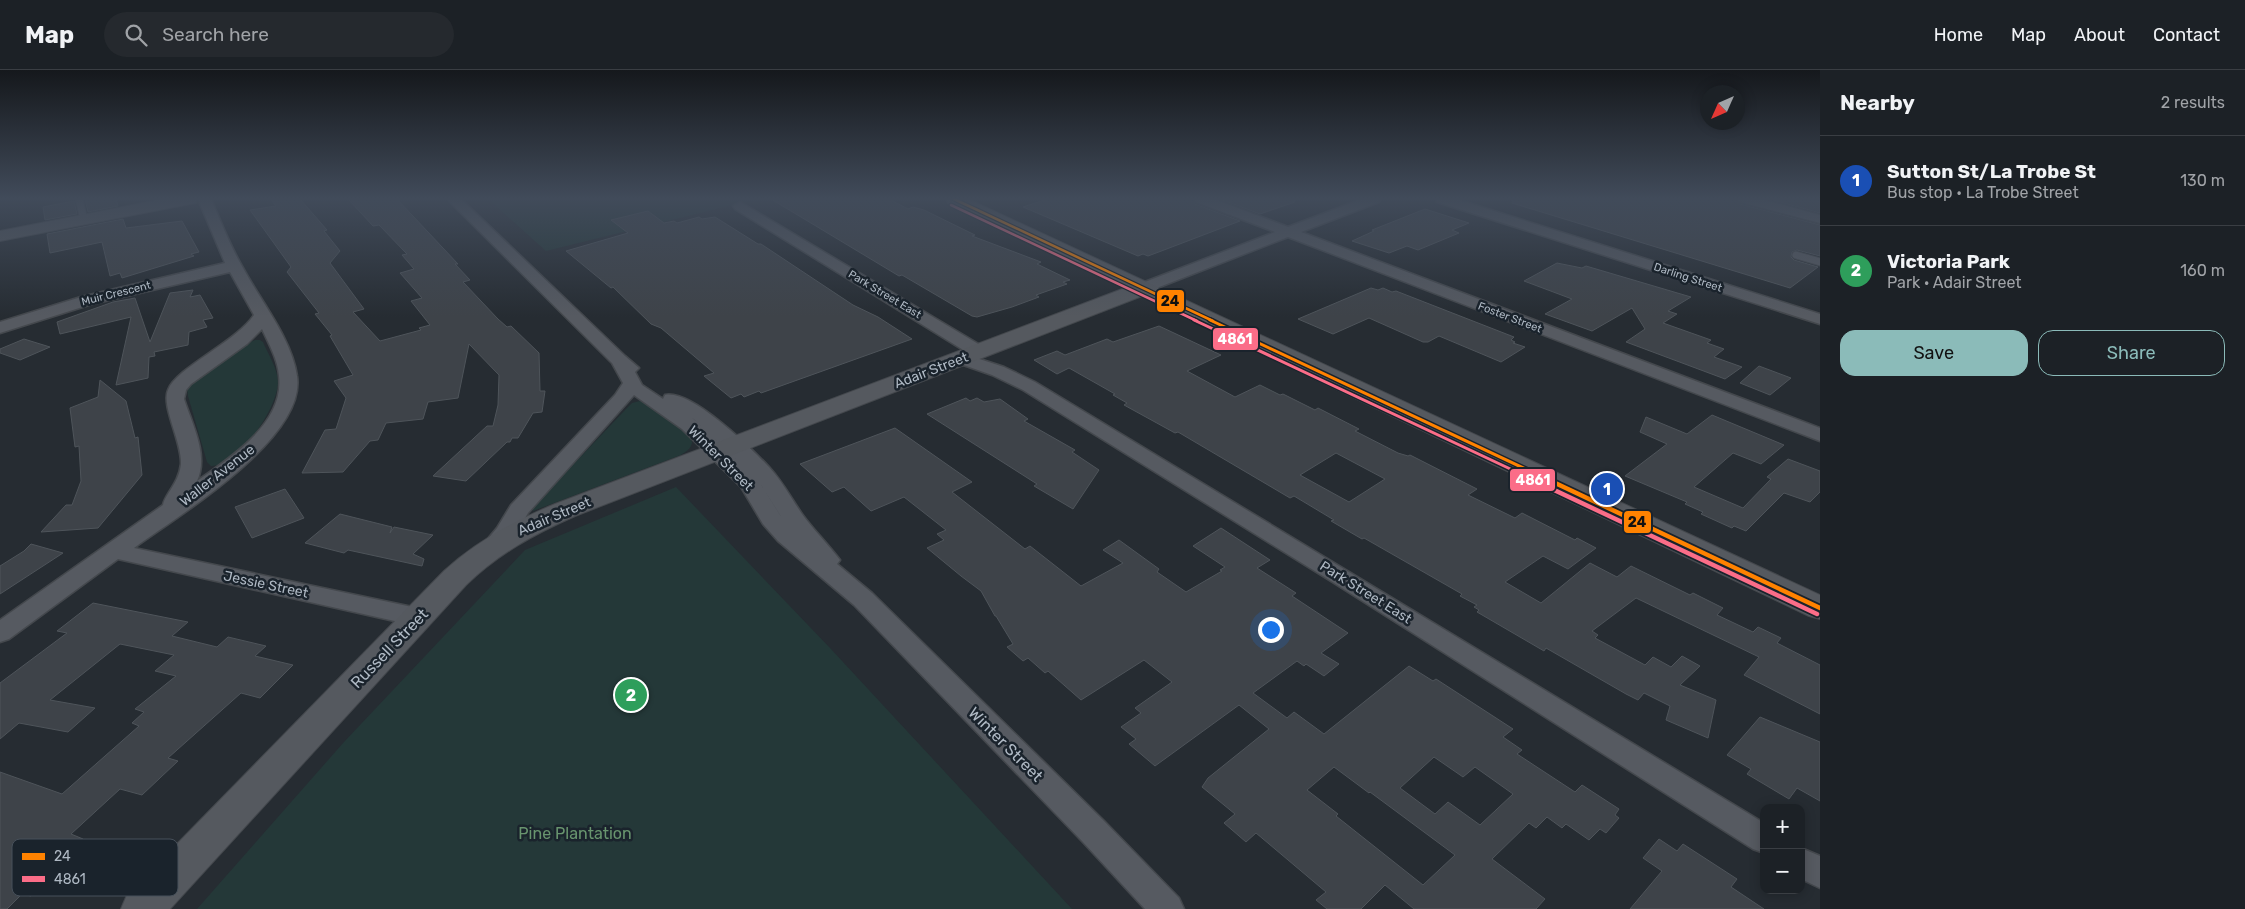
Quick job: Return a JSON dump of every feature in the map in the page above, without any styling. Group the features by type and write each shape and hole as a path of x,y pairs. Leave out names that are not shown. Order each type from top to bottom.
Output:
{"street":[{"name":"Waller Avenue","path":"0,633 156,520 198,492 254,447 272,426 284,404 290,386 287,367 222,238"},
{"name":"Winter Street","path":"493,238 619,360 666,395 702,416 750,484 771,519 786,536 843,581 1087,824 1167,909"},
{"name":"Park Street East","path":"790,238 970,355 1029,386 1347,580 1760,837"},
{"path":"1038,238 1820,608"},
{"name":"Adair Street","path":"492,547 541,520 1271,238"},
{"name":"Foster Street","path":"1303,238 1820,435"},
{"name":"Darling Street","path":"1565,238 1820,319"},
{"name":"Muir Crescent","path":"0,328 107,294 234,266"},
{"name":"Waller Avenue","path":"156,520 173,504 186,487 192,470 175,399 177,388 185,380 248,334 262,316"},
{"name":"Winter Street","path":"619,360 632,384 642,394 725,449"},
{"name":"Russell Street","path":"178,871 460,574 492,547 506,532 519,510 622,399 632,384"},
{"name":"Jessie Street","path":"115,551 418,618"},
{"path":"1805,865 1820,874"},
{"name":"Russell Street","path":"142,909 154,896"}],"lane":[{"path":"1796,256 1820,262"}],"green space":[{"path":"532,238 598,238 546,251"},
{"path":"255,340 263,342 275,367 278,377 276,393 264,420 244,447 222,464 211,466 207,462 187,388 246,344"},
{"path":"640,401 670,419 686,432 692,443 689,449 681,455 533,511 533,507 626,409 632,403"},
{"name":"Pine Plantation","path":"676,487 830,648 1072,909 197,909 344,742 525,550"}],"building":[{"path":"48,238 191,238 199,252 191,254 194,256 122,278 120,273 110,276 102,242 50,253"},
{"path":"270,238 330,238 340,251 330,263 364,309 353,312 380,341 421,330 419,328 430,325 411,301 422,298 400,273 414,269 402,255 407,254 392,238 434,238 470,280 463,282 498,319 507,327 511,326 539,353 540,391 545,391 542,412 533,413 518,438 512,438 510,442 507,442 466,481 433,476 487,426 493,426 498,405 499,375 469,344 458,398 428,402 423,419 386,423 378,440 370,441 343,472 302,473 325,430 336,429 346,398 334,381 353,375 330,336 332,335 315,314 319,313 287,272 291,267"},
{"path":"610,238 749,238 761,244 853,305 878,317 912,339 761,393 759,391 744,397 741,394 731,398 704,376 714,373 661,328 651,324 613,287 611,288 566,251"},
{"path":"836,238 978,238 1041,262 1037,264 1070,280 1063,282 1067,284 1036,295 1039,297 977,317 972,316 902,275 899,276"},
{"path":"1096,238 1195,238 1148,256 1143,254 1138,256"},
{"path":"1358,238 1447,238 1418,250 1407,246 1389,253 1352,241"},
{"path":"1627,238 1820,238 1820,256 1797,250 1792,252 1791,257 1794,260 1818,267 1790,288"},
{"path":"1557,263 1582,268 1586,266 1691,297 1668,311 1677,314 1663,323 1711,340 1707,343 1724,349 1714,357 1742,367 1725,379 1626,342 1645,329 1632,308 1592,331 1545,314 1572,299 1524,281"},
{"path":"1371,288 1396,291 1514,337 1511,340 1515,342 1513,343 1525,347 1501,362 1439,336 1428,342 1423,342 1369,318 1333,334 1298,319"},
{"path":"193,290 190,297 200,295 213,318 203,320 207,327 189,332 188,345 154,352 155,356 149,357 148,378 116,385 131,317 60,334 57,322 113,302 135,298 150,342 170,293"},
{"path":"1159,326 1221,355 1187,371 1235,397 1260,385 1315,410 1318,408 1359,429 1355,431 1398,453 1410,455 1477,489 1468,495 1515,518 1522,513 1575,540 1577,538 1596,548 1568,569 1543,556 1505,582 1541,603 1590,563 1617,577 1631,566 1690,595 1693,593 1723,608 1717,615 1753,632 1758,627 1781,638 1777,643 1820,665 1820,714 1744,675 1759,657 1636,598 1592,631 1598,635 1595,638 1645,665 1653,657 1671,667 1682,656 1700,666 1680,685 1716,700 1708,738 1666,720 1670,706 1644,693 1638,700 1546,648 1544,651 1477,612 1479,610 1474,607 1477,605 1460,596 1462,594 1331,521 1334,520 1294,496 1290,498 1178,432 1175,433 1124,405 1127,403 1113,395 1115,394 1069,368 1057,374 1034,360 1057,351 1065,355 1107,339 1113,342","holes":["1336,453 1385,479 1349,502 1300,475"]},
{"path":"24,339 50,347 20,360 0,353 0,349"},
{"path":"1759,366 1791,378 1770,395 1740,383"},
{"path":"100,380 126,401 135,438 138,437 142,475 98,528 41,532 66,505 72,505 81,481 79,446 75,447 70,408 98,397"},
{"path":"966,398 970,401 977,398 984,402 1000,399 1028,419 1024,421 1075,450 1072,452 1099,470 1073,509 1034,486 1037,484 927,414"},
{"path":"1712,415 1784,445 1761,464 1733,453 1694,487 1743,508 1771,479 1767,477 1788,459 1820,471 1820,492 1810,502 1784,493 1746,531 1734,526 1732,528 1701,514 1703,512 1685,504 1687,502 1625,476 1667,444 1640,432 1646,417 1687,434"},
{"path":"895,428 972,482 952,492 1025,549 1030,546 1081,586 1123,563 1103,550 1119,540 1159,569 1157,572 1186,592 1222,571 1220,570 1225,567 1193,546 1221,528 1270,560 1257,568 1296,593 1292,596 1348,633 1321,653 1339,664 1324,676 1306,664 1304,666 1297,661 1253,693 1287,718 1294,712 1324,734 1409,666 1433,681 1436,679 1513,729 1503,737 1522,750 1517,754 1575,792 1582,785 1619,809 1615,815 1619,818 1606,833 1600,829 1589,840 1566,824 1562,828 1547,817 1536,828 1529,823 1492,859 1545,899 1536,909 1414,909 1385,885 1361,909 1327,909 1316,900 1326,892 1256,833 1246,842 1224,823 1235,814 1202,787 1208,778 1269,729 1239,705 1155,766 1129,744 1136,739 1121,727 1141,713 1135,708 1172,682 1144,660 1081,700 1048,671 1045,673 1028,658 1023,661 1007,647 1013,644 981,591 927,548 944,540 937,534 946,530 904,497 871,511 844,487 832,492 800,464","holes":["1434,757 1463,777 1475,767 1513,794 1480,825 1448,802 1435,814 1400,788","1334,767 1370,792 1455,855 1423,885 1336,816 1338,814 1307,790"]},
{"path":"285,489 304,518 252,538 235,507"},
{"path":"340,514 392,527 390,533 394,527 433,535 413,554 424,559 422,566 348,550 344,553 305,543"},
{"path":"31,544 63,553 0,594 0,566 24,551"},
{"path":"93,603 188,622 172,636 217,647 228,637 266,646 255,656 293,665 260,698 241,693 168,758 178,761 142,795 120,789 71,834 83,839 12,839 12,896 20,896 7,909 0,909 0,772 62,794 139,726 132,723 144,712 135,709 176,676 155,671 174,655 120,644 50,700 95,708 68,732 19,723 0,739 0,683 67,633 57,631"},
{"path":"1760,717 1820,742 1820,801 1797,788 1789,799 1747,774 1751,769 1727,755"},
{"path":"1659,839 1677,851 1683,844 1737,879 1731,887 1764,909 1630,909 1662,871 1643,858"}],"transit line":[{"name":"4861","path":"1021,238 1817,614"},
{"name":"24","path":"1037,238 1820,608"}],"place":[{"name":"Sutton St/La Trobe St","path":"1607,489"},
{"name":"Victoria Park","path":"631,695"}]}
